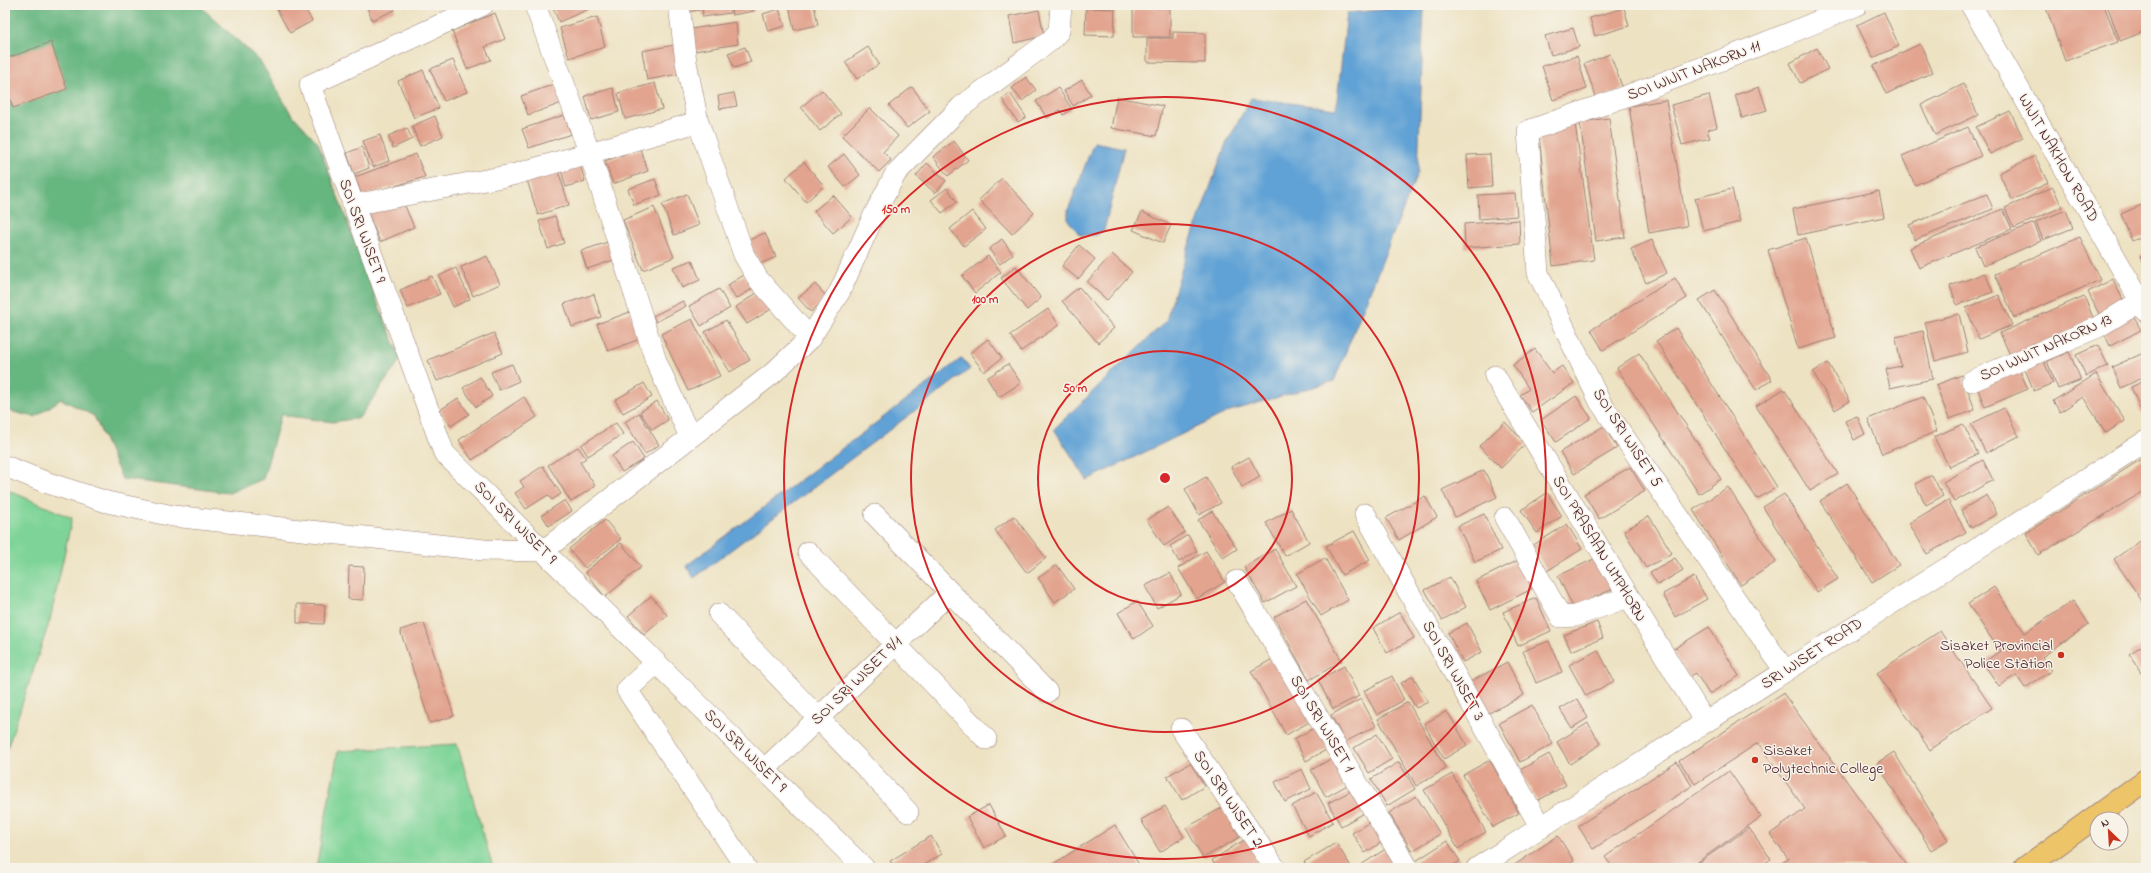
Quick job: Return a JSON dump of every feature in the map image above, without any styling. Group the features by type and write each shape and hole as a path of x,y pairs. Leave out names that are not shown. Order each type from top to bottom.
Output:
{"main road":[{"path":"2025,868 2146,780"}],"street":[{"name":"SOI SRI WISET 9","path":"483,5 310,85 444,453 764,770 857,866"},
{"path":"535,5 590,154 656,361 690,436"},
{"path":"679,5 686,62 698,122 744,255 758,279 810,338"},
{"path":"5,466 45,482 107,502 173,516 484,550 544,551 690,436 772,374 810,338 840,292 874,215 896,173 961,107 1050,41 1059,31 1061,5"},
{"name":"SOI WIJIT NAKORN 11","path":"1528,132 1618,100 1762,45 1857,5"},
{"name":"WIJIT NAKHON ROAD","path":"1971,5 2143,306"},
{"path":"353,205 512,175 698,122"},
{"name":"SOI SRI WISET 5","path":"1528,132 1538,273 1600,402 1785,671"},
{"name":"SOI WIJIT NAKORN 13","path":"1972,381 2143,306"},
{"name":"SOI PRASAAN UMPHORN","path":"1495,376 1705,722"},
{"name":"SRI WISET ROAD","path":"1477,868 2146,441"},
{"name":"SOI SRI WISET 3","path":"1365,514 1540,828"},
{"path":"875,515 1047,692"},
{"path":"1505,518 1561,617 1575,616 1628,597"},
{"path":"808,552 986,739"},
{"name":"SOI SRI WISET 1","path":"1237,581 1408,868"},
{"name":"SOI SRI WISET 9/1","path":"764,770 950,592"},
{"path":"719,614 908,812"},
{"path":"656,663 627,690 746,868"},
{"name":"SOI SRI WISET 2","path":"1181,729 1275,868"}],"shaded area":[{"name":"Sisaket Polytechnic College","path":"1783,691 1912,868 1508,868 1568,829"}],"green space":[{"path":"5,5 199,5 260,61 290,112 318,143 374,294 401,359 359,418 333,422 281,415 263,479 229,493 122,479 94,416 61,399 35,417 5,410"},
{"path":"5,489 72,518 50,620 5,755"},
{"path":"457,744 493,868 316,868 338,751"}],"water":[{"path":"1424,6 1418,172 1334,381 1230,411 1087,480 1054,429 1166,321 1188,248 1225,146 1251,98 1336,109 1347,13"},
{"path":"1094,142 1124,148 1104,230 1096,235 1080,235 1068,220 1068,210"},
{"path":"962,358 970,369 694,578 686,566"}],"building":[{"path":"286,5 303,5 312,21 290,33 277,10"},
{"path":"366,5 393,5 395,10 372,20"},
{"path":"552,5 590,5 591,8 559,22"},
{"path":"686,5 699,5 700,10 687,12"},
{"path":"702,5 729,5 730,13 703,17"},
{"path":"730,5 754,5 754,11 732,15"},
{"path":"789,5 814,5 818,25 794,30"},
{"path":"992,5 1014,5 1014,6 993,8"},
{"path":"2045,5 2104,5 2118,42 2065,61"},
{"path":"2107,5 2146,5 2146,31 2120,41"},
{"path":"1086,8 1115,9 1114,36 1085,35"},
{"path":"1133,8 1170,8 1170,37 1133,37"},
{"path":"1624,8 1629,26 1595,36 1590,18"},
{"path":"779,9 785,26 768,31 763,14"},
{"path":"1039,10 1044,36 1014,43 1009,16"},
{"path":"1884,12 1899,46 1873,58 1857,25"},
{"path":"495,13 505,39 485,47 491,60 467,69 452,31"},
{"path":"597,17 605,47 569,58 560,28"},
{"path":"736,22 738,44 694,51 691,29"},
{"path":"1573,28 1579,47 1551,55 1545,36"},
{"path":"1173,32 1205,33 1205,63 1147,62 1147,38 1173,38"},
{"path":"51,42 67,89 13,108 5,84 5,59"},
{"path":"1920,44 1933,72 1886,94 1873,66"},
{"path":"674,45 679,74 647,80 642,51"},
{"path":"745,47 751,62 734,68 728,53"},
{"path":"868,47 879,64 857,79 845,62"},
{"path":"1817,48 1828,69 1800,83 1790,63"},
{"path":"1610,54 1623,89 1597,99 1584,64"},
{"path":"1577,56 1587,89 1553,100 1542,66"},
{"path":"453,60 467,92 444,101 430,69"},
{"path":"423,70 439,108 414,118 398,81"},
{"path":"1026,77 1036,90 1022,101 1012,88"},
{"path":"1082,80 1091,95 1073,106 1064,91"},
{"path":"655,83 662,109 625,119 618,93"},
{"path":"555,84 562,103 528,115 521,96"},
{"path":"1964,84 1978,115 1935,135 1921,105"},
{"path":"912,87 930,111 907,128 889,105"},
{"path":"1759,87 1767,110 1742,118 1735,95"},
{"path":"613,88 619,112 591,120 585,96"},
{"path":"1058,88 1072,109 1063,115 1060,110 1047,118 1036,101"},
{"path":"822,90 841,114 820,131 801,107"},
{"path":"734,93 737,106 720,109 718,96"},
{"path":"1010,93 1026,117 1018,122 1002,99"},
{"path":"1709,95 1717,127 1707,130 1710,138 1682,145 1671,105"},
{"path":"1117,97 1163,106 1156,136 1111,128"},
{"path":"1666,100 1687,226 1649,233 1629,106"},
{"path":"870,108 898,136 883,152 891,160 879,172 842,136"},
{"path":"2010,111 2023,138 1990,154 1976,127"},
{"path":"564,115 571,134 529,148 522,129"},
{"path":"435,116 443,136 420,146 412,126"},
{"path":"1609,118 1625,237 1596,241 1580,122"},
{"path":"1575,123 1594,260 1553,266 1539,136"},
{"path":"1968,127 1981,156 1915,185 1902,156"},
{"path":"407,128 412,139 393,148 388,136"},
{"path":"380,135 389,161 373,167 363,141"},
{"path":"954,141 968,160 948,176 933,157"},
{"path":"362,147 369,168 354,174 347,153"},
{"path":"640,149 648,171 613,184 605,161"},
{"path":"416,154 425,177 362,196 355,177"},
{"path":"844,154 860,175 845,187 828,167"},
{"path":"1490,154 1492,186 1469,188 1467,155"},
{"path":"2035,156 2048,183 2012,200 1999,173"},
{"path":"804,162 824,186 806,202 786,178"},
{"path":"927,163 946,181 935,193 916,176"},
{"path":"580,164 585,181 566,187 561,170"},
{"path":"558,170 569,205 538,215 527,180"},
{"path":"1002,178 1034,213 1012,234 979,200"},
{"path":"655,179 661,195 634,205 628,189"},
{"path":"2053,187 2062,207 2014,228 2005,208"},
{"path":"947,188 957,202 942,213 931,200"},
{"path":"1732,189 1740,222 1703,231 1695,198"},
{"path":"1879,191 1884,217 1798,235 1793,209"},
{"path":"1515,193 1517,216 1479,219 1478,195"},
{"path":"687,194 699,225 674,235 662,204"},
{"path":"1987,194 1993,209 1915,240 1909,225"},
{"path":"833,195 852,217 833,233 814,211"},
{"path":"402,199 414,227 380,242 368,213"},
{"path":"2146,203 2146,235 2132,241 2121,214"},
{"path":"654,207 674,257 643,270 623,220"},
{"path":"2003,209 2012,229 1919,268 1910,248"},
{"path":"2066,210 2073,228 2043,240 2036,222"},
{"path":"972,211 986,229 964,246 950,229"},
{"path":"1142,212 1171,225 1163,243 1133,230"},
{"path":"555,216 564,243 548,249 539,221"},
{"path":"1519,220 1520,244 1465,248 1464,224"},
{"path":"2034,223 2041,241 1983,266 1975,247"},
{"path":"765,233 776,257 760,264 749,240"},
{"path":"2080,237 2100,280 2014,318 1995,274"},
{"path":"1806,238 1836,338 1798,349 1768,250"},
{"path":"1002,239 1013,254 1000,264 989,249"},
{"path":"1652,240 1667,273 1646,283 1631,249"},
{"path":"608,242 614,260 587,269 581,251"},
{"path":"1079,245 1095,259 1078,279 1062,266"},
{"path":"2146,252 2146,268 2140,256"},
{"path":"1112,254 1132,272 1107,300 1087,282"},
{"path":"487,256 500,284 473,296 461,267"},
{"path":"988,256 1001,272 975,293 962,276"},
{"path":"692,260 700,280 682,288 673,267"},
{"path":"1016,266 1041,298 1027,310 1001,278"},
{"path":"456,268 470,299 453,307 439,276"},
{"path":"1985,273 1993,292 1957,305 1950,286"},
{"path":"744,275 752,289 736,299 728,285"},
{"path":"432,276 440,294 408,308 400,290"},
{"path":"1675,278 1687,298 1603,350 1591,330"},
{"path":"2113,279 2126,306 2101,318 2088,292"},
{"path":"815,284 827,297 811,312 798,298"},
{"path":"1079,287 1114,328 1098,343 1062,301"},
{"path":"719,289 730,308 701,326 689,306"},
{"path":"761,290 773,308 747,324 736,307"},
{"path":"1715,290 1772,380 1756,390 1699,300"},
{"path":"594,294 601,317 572,327 564,304"},
{"path":"1999,295 2012,325 1979,339 1966,308"},
{"path":"2084,296 2094,320 2011,357 2000,333"},
{"path":"683,301 686,306 656,322 653,316"},
{"path":"1048,309 1059,325 1021,351 1010,335"},
{"path":"630,312 640,339 608,351 597,324"},
{"path":"1959,314 1968,352 1935,361 1925,322"},
{"path":"2132,314 2141,330 2110,346 2102,329"},
{"path":"692,319 720,376 688,391 661,334"},
{"path":"726,320 750,360 730,372 705,332"},
{"path":"1676,328 1777,487 1757,499 1656,341"},
{"path":"1923,331 1933,379 1890,388 1886,369 1901,366 1896,337"},
{"path":"494,333 503,353 437,381 428,360"},
{"path":"988,339 1002,358 984,372 970,353"},
{"path":"2098,345 2108,366 2086,376 2076,355"},
{"path":"1535,349 1552,373 1562,366 1574,383 1532,412 1520,395 1529,389 1513,365"},
{"path":"2069,352 2081,380 2058,389 2047,361"},
{"path":"2146,352 2146,376 2121,388 2112,367"},
{"path":"1639,353 1721,479 1699,494 1617,368"},
{"path":"2043,359 2053,383 2034,391 2024,367"},
{"path":"1828,363 1850,401 1835,410 1813,372"},
{"path":"512,364 519,381 499,390 491,372"},
{"path":"1008,364 1021,383 999,397 987,378"},
{"path":"2019,369 2028,389 1985,407 1977,387"},
{"path":"2096,374 2125,421 2106,433 2083,397 2060,412 2053,401"},
{"path":"1962,375 1975,410 1949,419 1936,385"},
{"path":"480,377 492,396 476,407 463,388"},
{"path":"2146,380 2146,414 2143,415 2131,387"},
{"path":"644,383 652,397 623,413 615,400"},
{"path":"1784,389 1838,474 1810,491 1756,406"},
{"path":"1576,396 1591,418 1556,442 1541,420"},
{"path":"524,397 537,417 472,460 459,440"},
{"path":"1923,397 1937,431 1882,454 1868,419"},
{"path":"458,398 469,414 451,426 440,410"},
{"path":"657,401 668,420 652,430 640,412"},
{"path":"2004,408 2019,436 1986,453 1971,424"},
{"path":"639,413 659,445 645,454 625,422"},
{"path":"1857,416 1865,434 1854,440 1845,421"},
{"path":"1505,422 1526,444 1501,468 1479,446"},
{"path":"616,423 623,434 588,456 581,445"},
{"path":"1963,424 1978,454 1949,467 1934,437"},
{"path":"1604,426 1617,448 1574,474 1560,452"},
{"path":"633,442 644,459 622,472 612,456"},
{"path":"578,447 586,458 580,462 595,486 571,502 548,465"},
{"path":"2146,456 2146,490 2038,555 2026,533"},
{"path":"1249,457 1260,477 1242,487 1231,467"},
{"path":"1983,460 1993,480 1954,502 1943,482"},
{"path":"543,466 561,494 552,500 548,495 526,509 515,493 524,487 520,481"},
{"path":"1630,467 1645,491 1599,519 1584,494"},
{"path":"1484,470 1497,497 1455,517 1442,490"},
{"path":"1932,475 1943,496 1926,505 1915,484"},
{"path":"1206,477 1221,503 1199,515 1185,489"},
{"path":"1847,483 1899,565 1872,582 1820,501"},
{"path":"1728,487 1776,562 1741,585 1693,510"},
{"path":"1547,493 1562,516 1537,533 1521,510"},
{"path":"1784,494 1838,579 1817,592 1763,507"},
{"path":"1987,495 1997,514 1971,528 1961,510"},
{"path":"1425,496 1437,517 1399,540 1386,518"},
{"path":"565,500 572,511 549,526 542,515"},
{"path":"1948,500 1966,532 1927,554 1909,523"},
{"path":"1168,507 1185,532 1164,546 1147,520"},
{"path":"1291,509 1309,542 1285,556 1266,523"},
{"path":"1212,511 1237,549 1223,558 1198,520"},
{"path":"1484,514 1501,550 1475,562 1458,526"},
{"path":"1014,516 1046,558 1027,573 995,530"},
{"path":"1649,516 1672,553 1646,568 1624,531"},
{"path":"605,520 621,539 585,568 569,549"},
{"path":"1567,524 1582,549 1547,571 1532,546"},
{"path":"1354,531 1370,560 1342,575 1326,546"},
{"path":"1188,535 1197,551 1179,562 1170,546"},
{"path":"2142,540 2146,545 2146,602 2144,604 2114,559"},
{"path":"621,543 641,567 605,597 585,572"},
{"path":"1275,549 1296,586 1265,603 1244,567"},
{"path":"1206,551 1225,582 1197,599 1178,568"},
{"path":"1598,557 1613,589 1573,607 1558,576"},
{"path":"1325,558 1348,600 1321,616 1297,574"},
{"path":"1675,558 1683,570 1658,585 1650,572"},
{"path":"1519,560 1532,589 1490,610 1476,581"},
{"path":"1057,565 1074,589 1055,602 1038,578"},
{"path":"349,566 364,567 363,600 348,599"},
{"path":"1170,573 1181,594 1157,608 1145,586"},
{"path":"1450,577 1466,607 1442,620 1425,590"},
{"path":"1694,577 1707,599 1675,617 1663,594"},
{"path":"1994,587 2025,633 2073,601 2089,624 2042,657 2051,671 2025,688 2016,675 1999,686 1983,663 2000,651 1968,604"},
{"path":"651,596 667,615 644,635 628,616"},
{"path":"1536,598 1551,631 1518,646 1503,612"},
{"path":"1306,599 1342,661 1309,680 1274,617"},
{"path":"1137,601 1153,626 1134,639 1118,613"},
{"path":"297,604 325,605 324,624 297,623"},
{"path":"1400,612 1414,638 1387,653 1373,628"},
{"path":"1597,622 1603,638 1571,651 1564,635"},
{"path":"424,623 454,716 430,723 400,630"},
{"path":"1467,623 1482,652 1463,662 1448,633"},
{"path":"1709,627 1739,676 1709,694 1696,673 1689,677 1672,650"},
{"path":"1940,631 1992,708 1930,750 1877,673"},
{"path":"1549,641 1562,672 1536,683 1523,651"},
{"path":"2146,643 2146,679 2129,654"},
{"path":"1598,650 1614,681 1586,696 1569,665"},
{"path":"1278,656 1313,720 1286,735 1251,671"},
{"path":"1507,662 1524,695 1485,715 1468,683"},
{"path":"1344,666 1359,696 1333,709 1318,680"},
{"path":"1392,676 1404,700 1377,715 1364,691"},
{"path":"1413,676 1428,702 1416,708 1401,683"},
{"path":"1783,693 1909,868 1775,868 1788,859 1770,834 1805,809 1758,743 1695,784 1679,761"},
{"path":"1361,699 1376,726 1345,742 1331,715"},
{"path":"1577,699 1588,718 1572,728 1560,709"},
{"path":"1408,702 1446,769 1416,786 1378,719"},
{"path":"1532,705 1553,744 1520,762 1499,723"},
{"path":"1447,711 1467,745 1444,759 1424,724"},
{"path":"1588,723 1601,744 1570,764 1557,742"},
{"path":"1316,727 1328,749 1306,761 1294,739"},
{"path":"1377,734 1392,759 1369,773 1354,748"},
{"path":"1894,752 1948,840 1931,850 1877,763"},
{"path":"1549,754 1566,785 1537,801 1520,770"},
{"path":"1336,756 1351,783 1326,797 1311,770"},
{"path":"1490,760 1519,813 1493,827 1463,775"},
{"path":"1399,762 1415,789 1387,806 1371,779"},
{"path":"1677,762 1692,786 1593,849 1578,826"},
{"path":"1190,763 1205,786 1182,800 1167,776"},
{"path":"1302,769 1311,789 1285,802 1275,782"},
{"path":"1729,771 1761,817 1689,868 1613,868 1605,857"},
{"path":"1452,774 1486,832 1458,849 1424,790"},
{"path":"1355,789 1368,811 1341,826 1328,803"},
{"path":"1316,792 1333,822 1309,836 1292,806"},
{"path":"1416,796 1440,834 1412,851 1389,813"},
{"path":"989,805 1006,836 984,848 967,817"},
{"path":"1165,806 1184,837 1160,852 1141,820"},
{"path":"1223,807 1240,837 1203,858 1186,828"},
{"path":"1370,822 1382,842 1365,853 1352,833"},
{"path":"1115,825 1141,868 1047,868"},
{"path":"1749,828 1771,859 1758,868 1691,868"},
{"path":"931,836 942,854 918,868 895,868 890,861"},
{"path":"1558,836 1574,861 1564,868 1510,868"},
{"path":"1247,838 1265,868 1216,868 1212,860"},
{"path":"1447,841 1460,861 1449,868 1421,868 1416,861"},
{"path":"1336,843 1352,868 1308,868 1304,862"},
{"path":"1387,848 1400,868 1363,868 1361,865"}],"place":[{"name":"Sisaket Provincial Police Station","path":"2061,655"},
{"name":"Sisaket Polytechnic College","path":"1755,760"}]}
